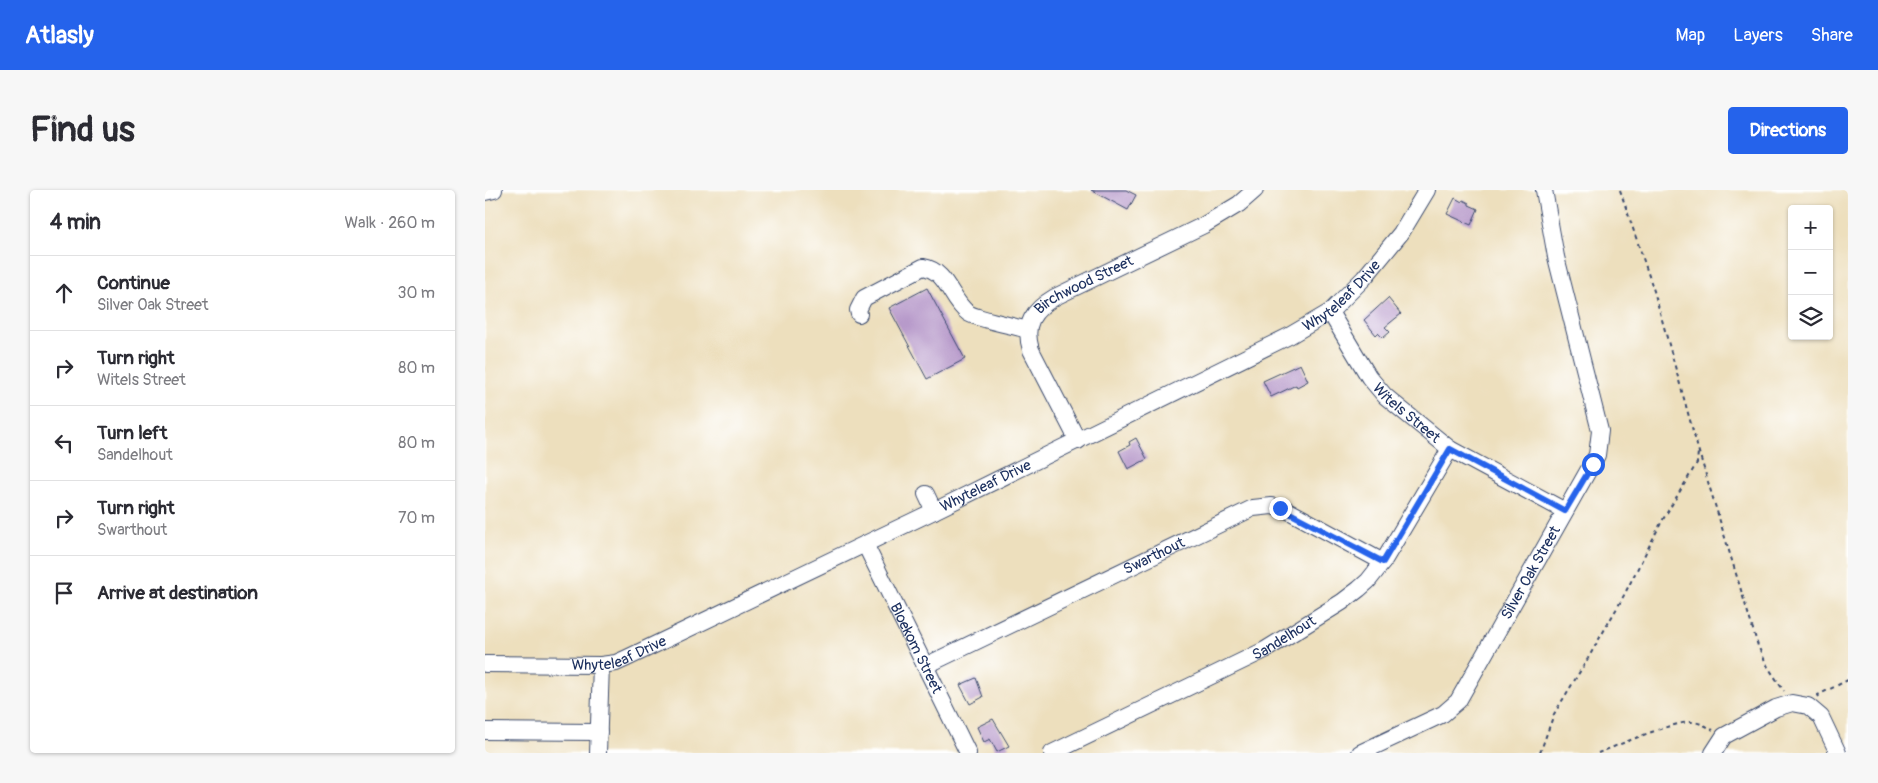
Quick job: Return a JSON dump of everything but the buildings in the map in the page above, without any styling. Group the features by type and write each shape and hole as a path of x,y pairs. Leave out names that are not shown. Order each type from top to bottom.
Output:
{"street":[{"path":"485,192 494,190"},
{"name":"Birchwood Street","path":"1078,441 1031,350 1028,330 1035,312 1045,303 1204,225 1239,204 1255,190"},
{"name":"Whyteleaf Drive","path":"485,664 601,665 616,663 647,650 934,511 1289,336 1330,312 1364,278 1401,233 1427,190"},
{"name":"Silver Oak Street","path":"1360,753 1443,714 1457,701 1597,455 1600,438 1556,257 1544,190"},
{"path":"859,314 858,310 864,298 923,267 938,273 962,306 971,314 1028,330"},
{"name":"Witels Street","path":"1330,312 1376,386 1450,449 1565,511"},
{"name":"Sandelhout","path":"1052,753 1265,650 1342,602 1368,581 1383,562 1450,449"},
{"path":"926,494 934,511"},
{"name":"Swarthout","path":"925,666 1253,508 1272,506 1287,510 1383,562"},
{"name":"Bloekom Street","path":"865,544 968,753"},
{"path":"598,753 601,665"},
{"path":"1713,753 1723,736 1777,708 1792,703 1808,706 1821,717 1839,753"},
{"path":"485,731 599,732"}],"path":[{"path":"1620,190 1655,291 1698,449 1758,646 1768,667 1792,703"},
{"path":"1539,753 1554,714 1592,652 1662,521 1697,463 1698,449"},
{"path":"1821,717 1818,695 1848,680"},
{"path":"1598,753 1665,728 1691,722 1703,724 1723,736"}],"route":[{"path":"1280,508 1383,562 1450,449 1565,511 1593,464"}]}
